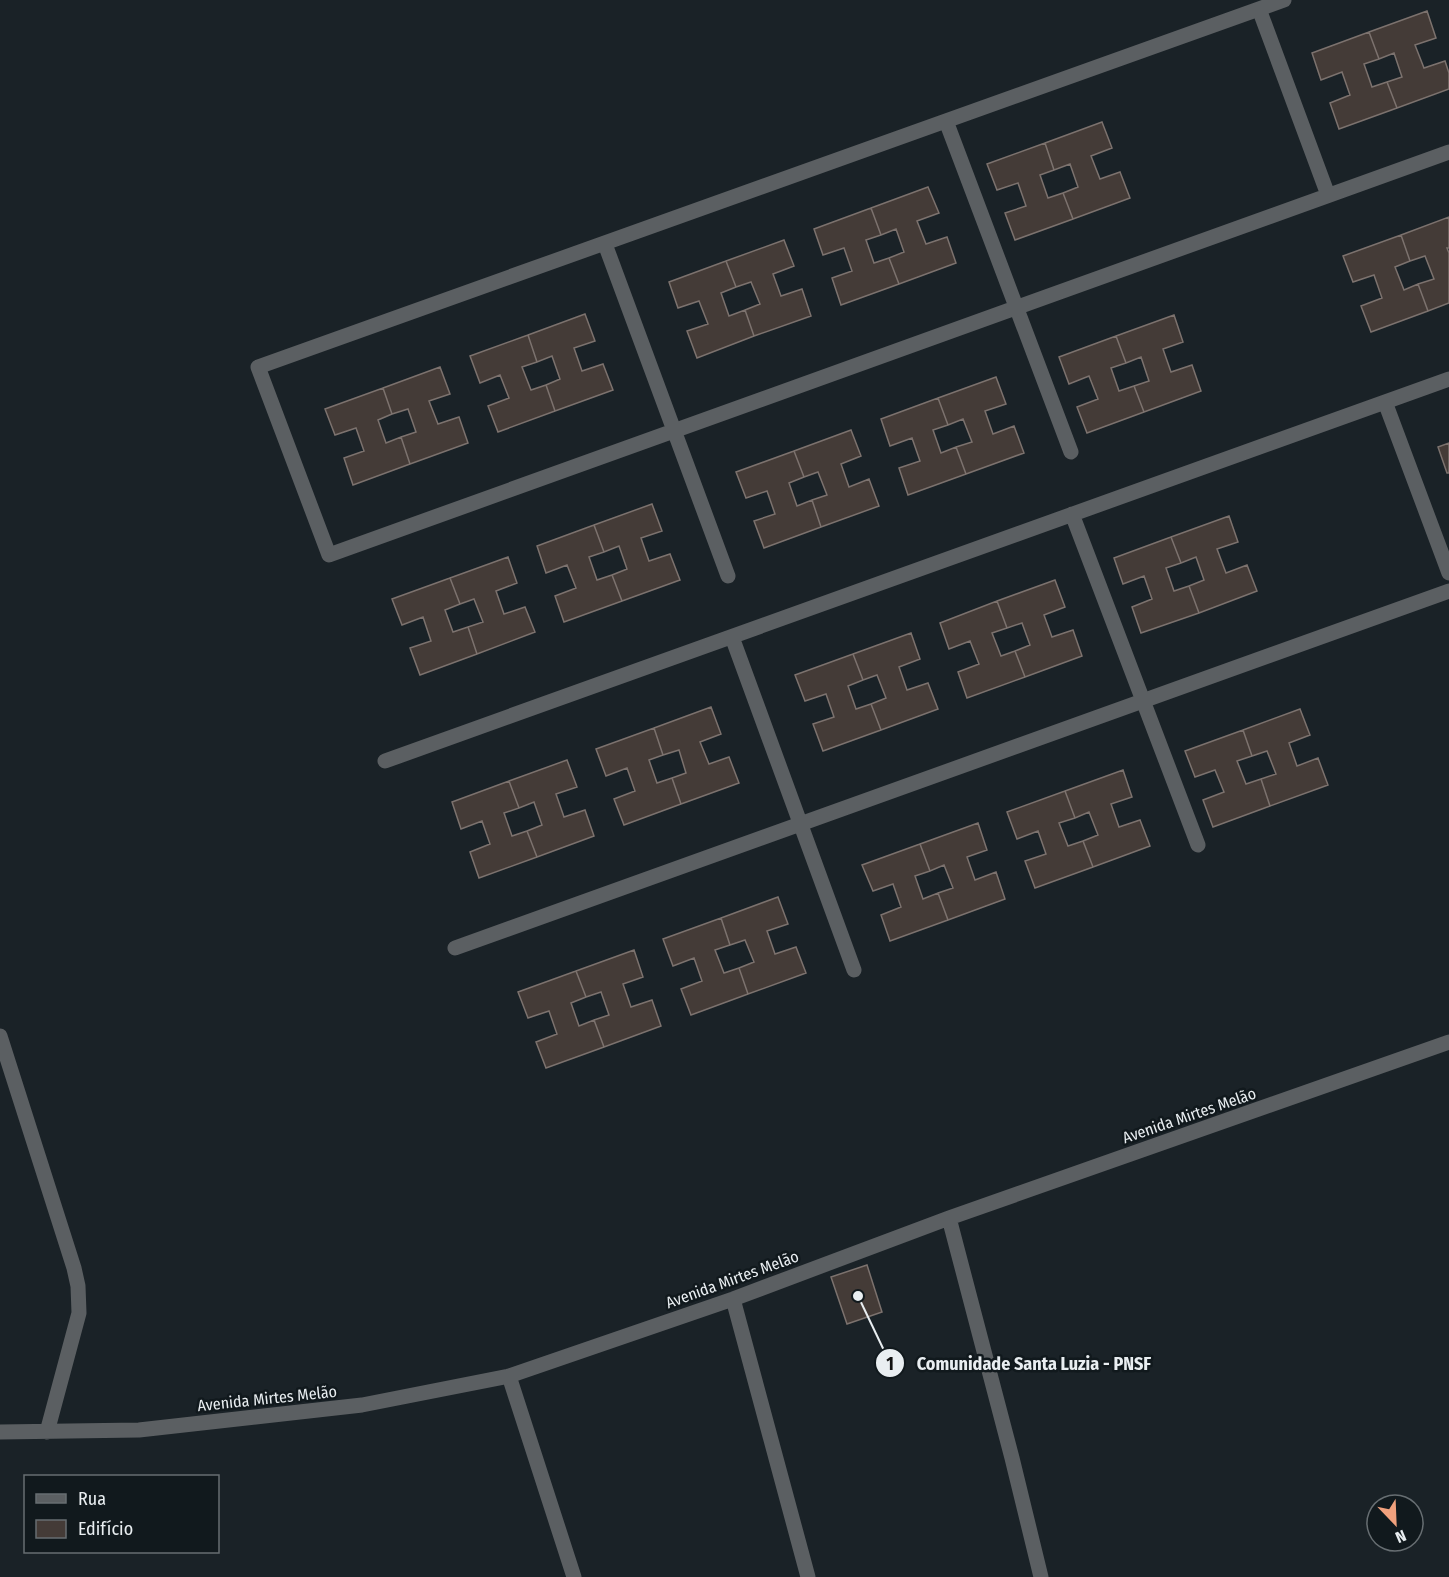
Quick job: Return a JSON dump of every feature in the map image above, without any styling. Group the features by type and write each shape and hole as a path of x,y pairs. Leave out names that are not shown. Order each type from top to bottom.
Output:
{"street":[{"path":"1284,0 258,368 329,555 1449,152"},
{"path":"1258,9 1328,195"},
{"path":"946,121 1071,452"},
{"path":"605,244 728,576"},
{"path":"385,761 1449,379"},
{"path":"1385,402 1449,573"},
{"path":"1072,514 1198,845"},
{"path":"455,948 1449,591"},
{"path":"732,637 854,970"},
{"path":"0,1036 75,1268 78,1286 79,1313 46,1432"},
{"name":"Avenida Mirtes Melão","path":"0,1432 139,1430 362,1406 509,1376 733,1299 950,1218 1449,1042"},
{"path":"950,1218 1041,1577"},
{"path":"733,1299 808,1577"},
{"path":"509,1376 574,1577"}],"building":[{"path":"1427,11 1436,38 1415,45 1424,68 1445,61 1449,73 1449,89 1397,108 1387,82 1402,77 1394,53 1379,59 1369,32"},
{"path":"1369,32 1379,59 1364,64 1372,87 1387,82 1397,108 1339,129 1330,103 1350,95 1342,72 1321,80 1312,53"},
{"path":"1102,122 1112,148 1091,156 1100,179 1120,172 1130,198 1073,219 1063,193 1078,187 1070,164 1054,170 1045,143"},
{"path":"1045,143 1054,170 1040,175 1048,198 1063,193 1073,219 1015,240 1005,213 1026,206 1018,183 997,190 987,164"},
{"path":"928,187 939,213 917,221 926,244 947,237 956,263 899,284 889,258 904,252 896,229 881,235 871,208"},
{"path":"871,208 881,235 866,240 874,263 889,258 899,284 841,305 832,278 852,271 844,248 823,255 814,229"},
{"path":"1449,217 1449,248 1447,248 1449,253 1449,303 1428,311 1418,284 1434,279 1425,256 1410,261 1401,235"},
{"path":"1401,235 1410,261 1395,267 1404,290 1418,284 1428,311 1371,332 1361,306 1382,298 1374,275 1353,282 1343,256"},
{"path":"784,240 794,266 773,274 781,296 802,289 811,316 754,336 745,310 760,304 751,282 736,287 726,261"},
{"path":"726,261 736,287 721,293 729,316 745,310 754,336 697,358 687,331 708,324 699,301 678,308 669,282"},
{"path":"585,314 595,341 574,348 582,371 603,364 613,390 555,411 546,385 560,379 552,356 537,362 528,335"},
{"path":"1174,315 1183,342 1163,349 1171,372 1192,365 1201,391 1144,412 1134,386 1149,381 1141,357 1126,363 1116,336"},
{"path":"528,335 537,362 522,367 531,390 546,385 555,411 498,432 488,406 509,398 500,375 480,383 470,356"},
{"path":"1116,336 1126,363 1111,368 1119,391 1134,386 1144,412 1087,433 1077,407 1098,399 1089,376 1069,384 1059,357"},
{"path":"440,367 450,394 429,401 438,424 459,417 468,443 410,464 401,437 416,432 408,409 392,414 383,388"},
{"path":"996,377 1006,404 985,411 993,434 1014,426 1024,453 966,474 956,447 972,442 963,419 948,425 938,398"},
{"path":"383,388 392,414 378,420 386,443 401,437 410,464 353,485 344,458 364,451 356,428 335,435 325,409"},
{"path":"938,398 948,425 933,430 941,453 956,447 966,474 908,495 899,468 920,461 912,438 890,446 881,419"},
{"path":"851,430 861,456 841,464 849,487 869,479 879,506 821,527 812,500 827,495 818,472 804,477 794,451"},
{"path":"1449,443 1449,473 1447,473 1438,447"},
{"path":"794,451 804,477 789,483 797,506 812,500 821,527 764,548 754,521 775,514 767,491 746,498 736,472"},
{"path":"652,504 662,531 641,538 649,561 670,554 680,580 622,601 612,575 627,569 619,546 604,552 594,525"},
{"path":"1229,516 1238,542 1217,549 1226,573 1247,565 1257,591 1199,613 1189,586 1204,580 1196,557 1181,563 1171,537"},
{"path":"594,525 604,552 589,557 597,580 612,575 622,601 564,622 555,596 576,588 567,565 546,573 537,546"},
{"path":"1171,537 1181,563 1166,568 1174,591 1189,586 1199,613 1141,633 1132,607 1152,599 1144,576 1123,584 1114,558"},
{"path":"508,557 517,583 496,591 504,614 525,607 535,632 477,654 468,627 483,622 474,599 460,604 450,578"},
{"path":"450,578 460,604 445,610 453,632 468,627 477,654 420,675 410,648 431,641 423,617 402,625 392,599"},
{"path":"1055,580 1065,607 1044,615 1052,637 1073,630 1082,656 1025,677 1015,651 1030,645 1022,623 1007,628 997,601"},
{"path":"997,601 1007,628 992,633 1001,656 1015,651 1025,677 967,698 958,672 979,664 970,641 949,649 940,623"},
{"path":"911,633 920,659 899,667 907,690 928,683 938,709 881,730 871,704 886,698 877,675 863,680 853,654"},
{"path":"853,654 863,680 848,686 856,709 871,704 881,730 823,751 813,724 834,717 826,694 805,701 795,675"},
{"path":"711,707 721,734 700,742 709,764 729,757 739,783 681,804 672,778 686,773 679,750 663,755 654,728"},
{"path":"1300,709 1310,735 1289,743 1297,766 1318,758 1328,785 1270,806 1261,779 1276,774 1267,751 1252,756 1243,730"},
{"path":"654,728 663,755 649,760 657,783 672,778 681,804 624,825 614,799 635,791 627,768 606,776 596,749"},
{"path":"1243,730 1252,756 1237,761 1246,784 1261,779 1270,806 1213,827 1203,800 1224,792 1215,770 1195,777 1185,751"},
{"path":"567,760 577,787 556,794 564,817 585,810 594,836 537,857 527,831 542,825 534,802 519,808 509,781"},
{"path":"1123,770 1132,797 1111,804 1119,827 1140,820 1150,846 1093,867 1083,841 1098,835 1089,812 1075,818 1065,791"},
{"path":"509,781 519,808 504,813 512,836 527,831 537,857 479,878 470,852 490,844 482,821 461,829 452,802"},
{"path":"1065,791 1075,818 1059,823 1068,846 1083,841 1093,867 1035,888 1025,861 1046,854 1038,831 1017,839 1007,812"},
{"path":"978,823 987,850 967,857 975,880 996,872 1005,899 948,920 938,893 953,888 944,865 930,871 920,844"},
{"path":"920,844 930,871 915,876 923,899 938,893 948,920 890,941 881,915 901,907 893,884 873,891 862,865"},
{"path":"778,897 788,924 767,931 775,954 796,947 806,973 748,994 739,968 754,962 745,940 730,945 721,918"},
{"path":"721,918 730,945 715,950 724,973 739,968 748,994 691,1015 681,989 702,981 694,958 673,966 663,939"},
{"path":"634,950 643,977 623,984 631,1007 652,1000 661,1026 604,1047 594,1020 609,1015 601,992 586,997 576,971"},
{"path":"576,971 586,997 571,1003 579,1026 594,1020 604,1047 546,1068 536,1042 557,1034 549,1011 528,1018 518,992"},
{"path":"867,1265 882,1312 847,1324 831,1277"}],"place":[{"name":"Comunidade Santa Luzia - PNSF","path":"858,1296"}]}
